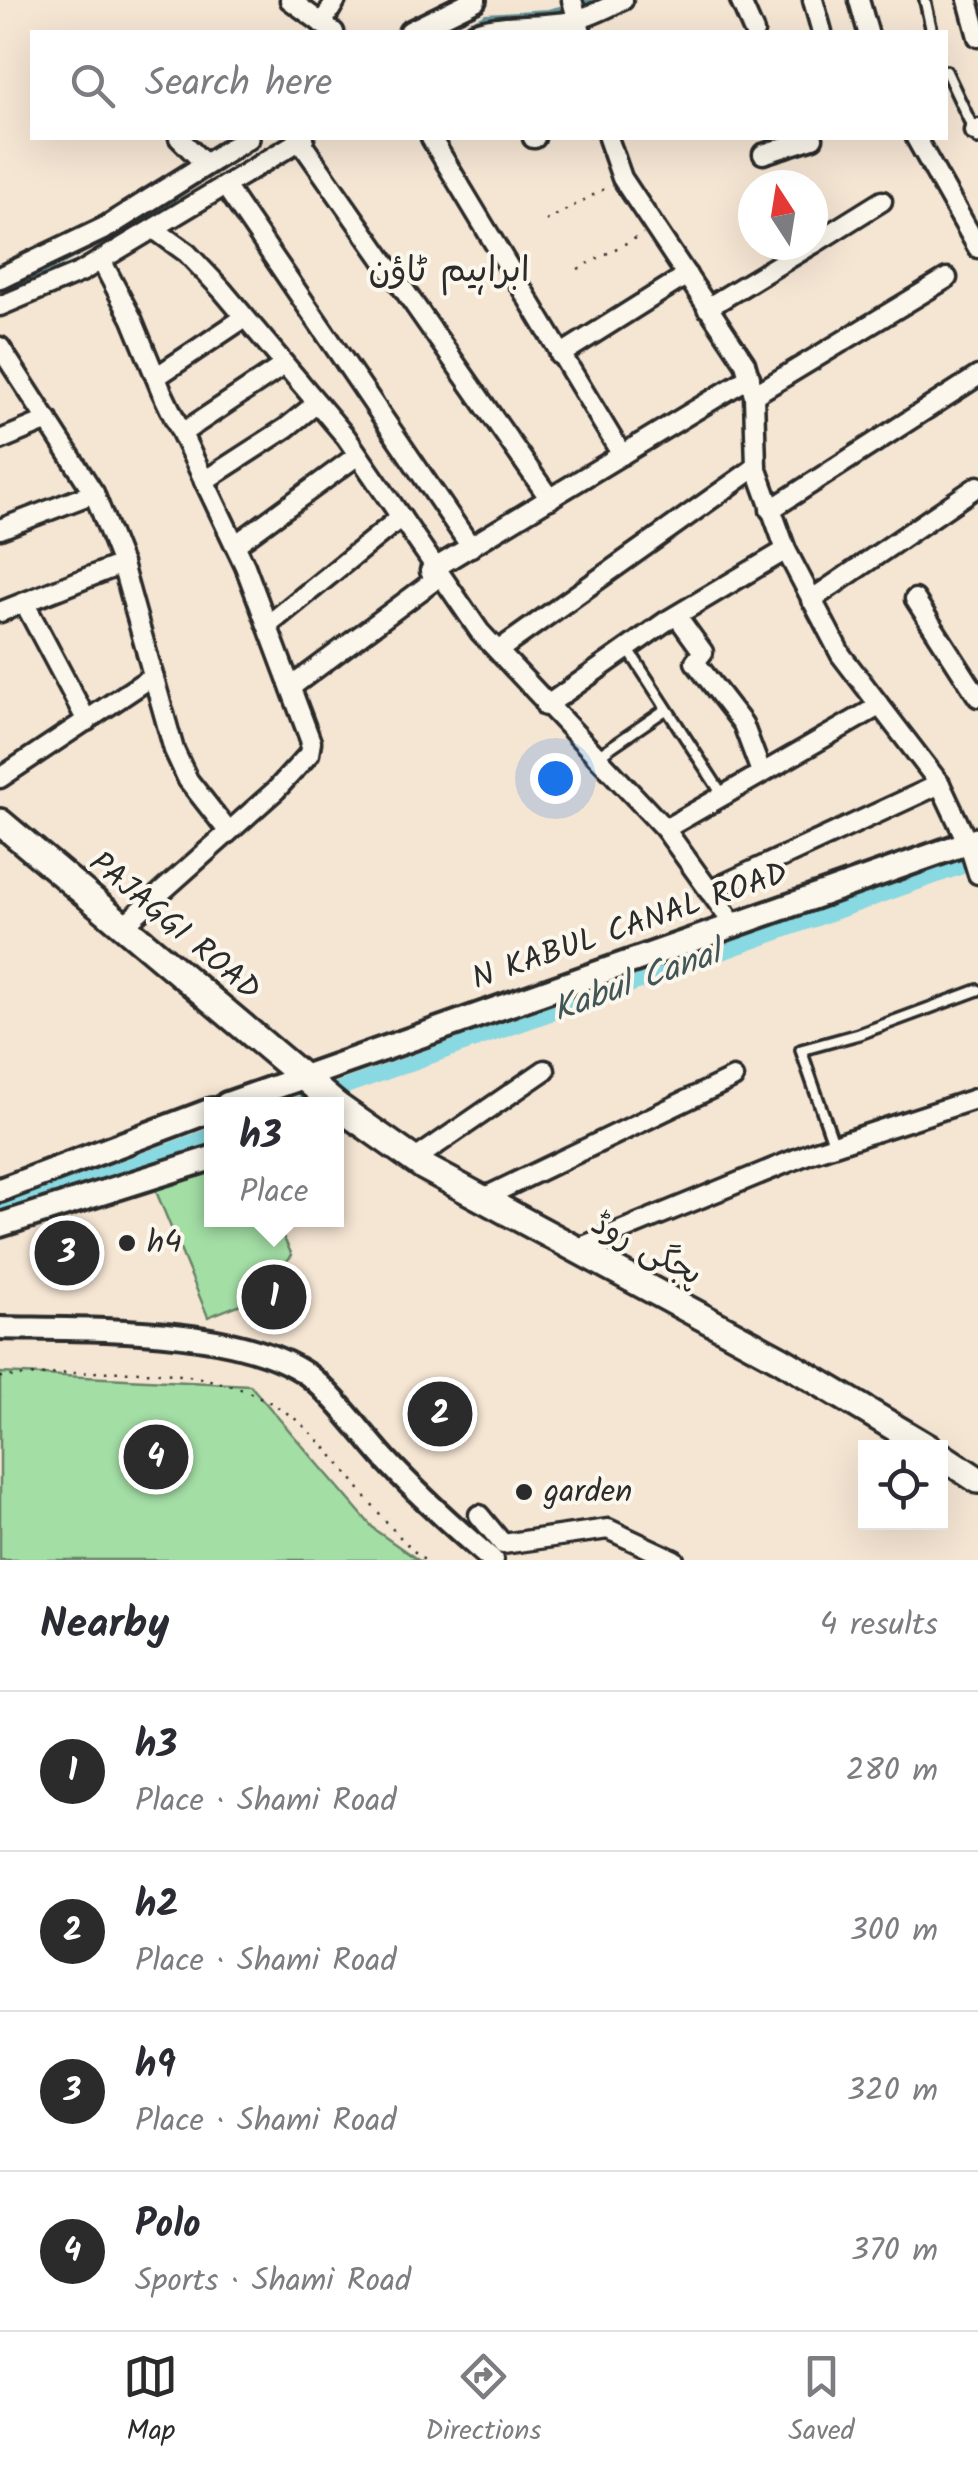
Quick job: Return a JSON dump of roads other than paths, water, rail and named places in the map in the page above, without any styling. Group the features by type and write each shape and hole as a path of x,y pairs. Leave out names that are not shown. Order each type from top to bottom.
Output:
{"main road":[{"name":"PAJAGGI ROAD","path":"0,822 305,1077"},
{"name":"N KABUL CANAL ROAD","path":"247,1097 972,844"},
{"name":"پجگی روڈ","path":"305,1077 326,1097"},
{"name":"پجگی روڈ","path":"344,1113 414,1160 780,1359 916,1440"},
{"path":"0,1225 64,1185 204,1114"},
{"path":"0,1190 64,1185 204,1159"},
{"path":"948,1460 978,1480"}],"street":[{"path":"290,0 328,28 336,0"},
{"path":"414,30 474,0"},
{"path":"485,30 577,16 624,0"},
{"path":"740,0 753,30"},
{"path":"813,0 821,30"},
{"path":"858,0 867,30"},
{"path":"968,0 978,37"},
{"path":"181,140 206,164"},
{"path":"0,278 105,228 245,140"},
{"path":"0,306 101,260 297,140"},
{"path":"301,140 550,499"},
{"path":"432,140 622,455"},
{"path":"609,140 622,178 707,308 733,340 752,386 756,467 786,550 811,600 841,655 940,784 972,844 978,874"},
{"path":"763,154 807,140"},
{"path":"917,140 978,248"},
{"path":"225,186 471,546"},
{"path":"828,234 882,201"},
{"path":"154,229 186,252 317,403 358,455 480,632 665,828 734,925"},
{"path":"101,260 236,545 311,742 309,754 276,790 123,926"},
{"path":"707,308 786,260"},
{"path":"560,355 687,275"},
{"path":"290,687 436,580 430,572 471,546 622,455 946,278"},
{"path":"156,377 244,318"},
{"path":"0,346 94,492 122,564 174,750 188,780 228,831"},
{"path":"182,433 284,365"},
{"path":"770,510 978,376"},
{"path":"204,480 286,428 317,403"},
{"path":"0,440 48,420"},
{"path":"236,545 358,455"},
{"path":"499,650 756,467"},
{"path":"811,600 978,486"},
{"path":"0,529 94,492"},
{"path":"268,625 400,518"},
{"path":"546,706 678,616 786,550"},
{"path":"0,612 122,564"},
{"path":"915,599 978,697"},
{"path":"25,604 87,721"},
{"path":"678,616 703,652 695,662 743,724 761,772"},
{"path":"0,778 154,676"},
{"path":"665,828 879,706"},
{"path":"709,892 940,784"},
{"path":"414,1160 545,1070"},
{"path":"482,1198 733,1078"},
{"path":"576,1249 834,1145 978,1098"},
{"path":"0,1328 103,1330 189,1338 225,1342 271,1355 310,1376 422,1499 492,1560"},
{"path":"479,1514 504,1544 608,1529 674,1560"}],"lane":[{"path":"925,0 932,30"},
{"path":"948,75 977,133"},
{"path":"628,649 722,794"},
{"path":"598,756 665,710"},
{"path":"834,1145 801,1050 859,1034 978,990"}],"waterway":[{"path":"577,4 592,0"},
{"path":"457,30 486,15 568,6"},
{"path":"0,296 212,183"},
{"name":"Kabul Canal","path":"317,1097 978,861"},
{"name":"Kabul Canal","path":"0,1213 204,1138"}],"place":[{"name":"h4","path":"127,1243"},
{"name":"h9","path":"67,1253"},
{"name":"h3","path":"274,1297"},
{"name":"h2","path":"440,1414"},
{"name":"Polo","path":"156,1457"},
{"name":"garden","path":"524,1492"}],"district":[{"name":"ابراہیم ٹاؤن","path":"449,272"}]}
